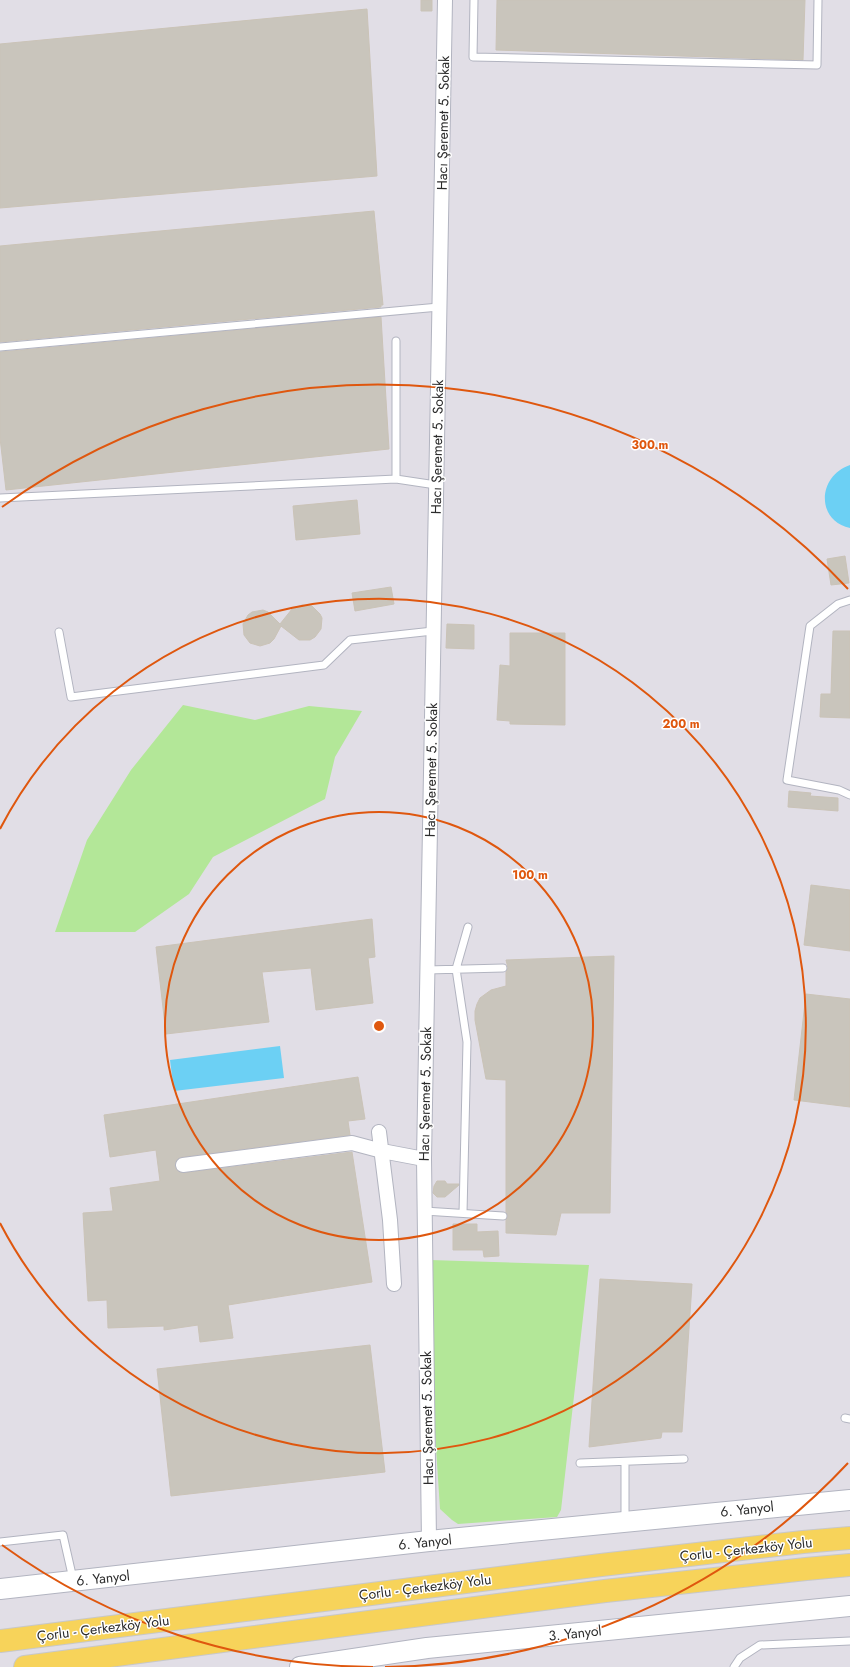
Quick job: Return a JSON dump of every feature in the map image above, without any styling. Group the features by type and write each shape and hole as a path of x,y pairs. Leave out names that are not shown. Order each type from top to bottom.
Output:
{"main road":[{"name":"6. Yanyol","path":"0,1589 429,1541 850,1500"},
{"name":"Çorlu - Çerkezköy Yolu","path":"0,1641 594,1566 850,1538"},
{"name":"Çorlu - Çerkezköy Yolu","path":"25,1667 597,1592 850,1565"},
{"name":"3. Yanyol","path":"300,1667 427,1648 850,1606"}],"street":[{"name":"Hacı Şeremet 5. Sokak","path":"429,1541 424,1159 445,0"},
{"path":"379,1132 390,1220 394,1284"},
{"path":"183,1165 352,1142 382,1151 424,1159"}],"lane":[{"path":"474,0 473,57 817,65 818,0"},
{"path":"0,347 439,307"},
{"path":"396,341 396,479"},
{"path":"0,498 396,479 436,485"},
{"path":"850,600 838,604 810,626 787,780 839,790 850,795"},
{"path":"59,632 71,697 324,665 350,640 433,631"},
{"path":"463,1214 467,1042 456,969 468,927"},
{"path":"427,970 503,968"},
{"path":"424,1212 503,1216"},
{"path":"580,1463 684,1459"},
{"path":"625,1462 625,1521"},
{"path":"0,1542 64,1536 73,1582"},
{"path":"734,1667 740,1658 760,1645 850,1641"}],"shaded area":[{"path":"0,0 850,0 850,1667 0,1667"}],"green space":[{"path":"183,705 255,720 309,706 362,711 335,757 325,799 213,857 189,894 135,932 55,932 87,840 131,770"},
{"path":"430,1260 589,1265 561,1510 557,1517 458,1524 440,1509 433,1402"}],"water":[{"path":"850,465 850,528 839,524 831,517 826,508 825,498 831,478 839,471"},
{"path":"280,1046 284,1078 174,1091 170,1060"}],"building":[{"path":"421,0 432,0 432,11 421,11"},
{"path":"497,0 805,0 803,60 496,50"},
{"path":"367,9 377,176 0,208 0,44"},
{"path":"374,211 383,305 381,305 381,307 0,342 0,246"},
{"path":"381,317 389,449 6,490 0,438 0,352"},
{"path":"357,500 360,534 296,540 293,506"},
{"path":"845,556 849,583 831,585 827,559"},
{"path":"391,587 394,604 355,611 352,593"},
{"path":"302,605 312,606 322,618 321,629 315,637 310,640 299,640 281,626 270,643 260,646 250,643 244,635 243,624 248,615 252,612 263,610 268,612 280,624 292,609"},
{"path":"447,624 474,625 474,649 446,648"},
{"path":"833,631 850,631 850,718 820,717 821,694 831,694"},
{"path":"510,633 565,633 565,725 510,724 510,721 497,720 500,665 510,666"},
{"path":"789,791 811,793 810,796 838,798 838,811 788,807"},
{"path":"811,885 850,890 850,951 804,945"},
{"path":"372,919 375,957 368,958 373,1003 316,1010 311,968 262,972 269,1022 166,1034 156,947"},
{"path":"614,956 610,1213 561,1213 556,1235 506,1233 506,1220 508,1216 506,1212 506,1080 486,1079 475,1020 477,1004 480,998 491,990 506,986 506,972 508,968 506,960"},
{"path":"806,994 850,999 850,1107 794,1100"},
{"path":"358,1077 365,1119 348,1121 350,1135 182,1157 178,1159 175,1166 177,1170 184,1173 352,1152 372,1282 228,1305 233,1338 200,1342 198,1325 164,1330 164,1326 108,1328 107,1300 88,1301 83,1213 113,1211 110,1188 160,1181 156,1150 110,1157 104,1115"},
{"path":"437,1181 445,1181 447,1184 459,1185 445,1197 437,1197 433,1193 434,1186"},
{"path":"453,1224 477,1224 477,1232 498,1231 499,1256 484,1257 483,1250 453,1250"},
{"path":"600,1279 692,1284 682,1432 662,1432 661,1438 589,1447"},
{"path":"370,1345 385,1472 171,1496 157,1369"}]}
